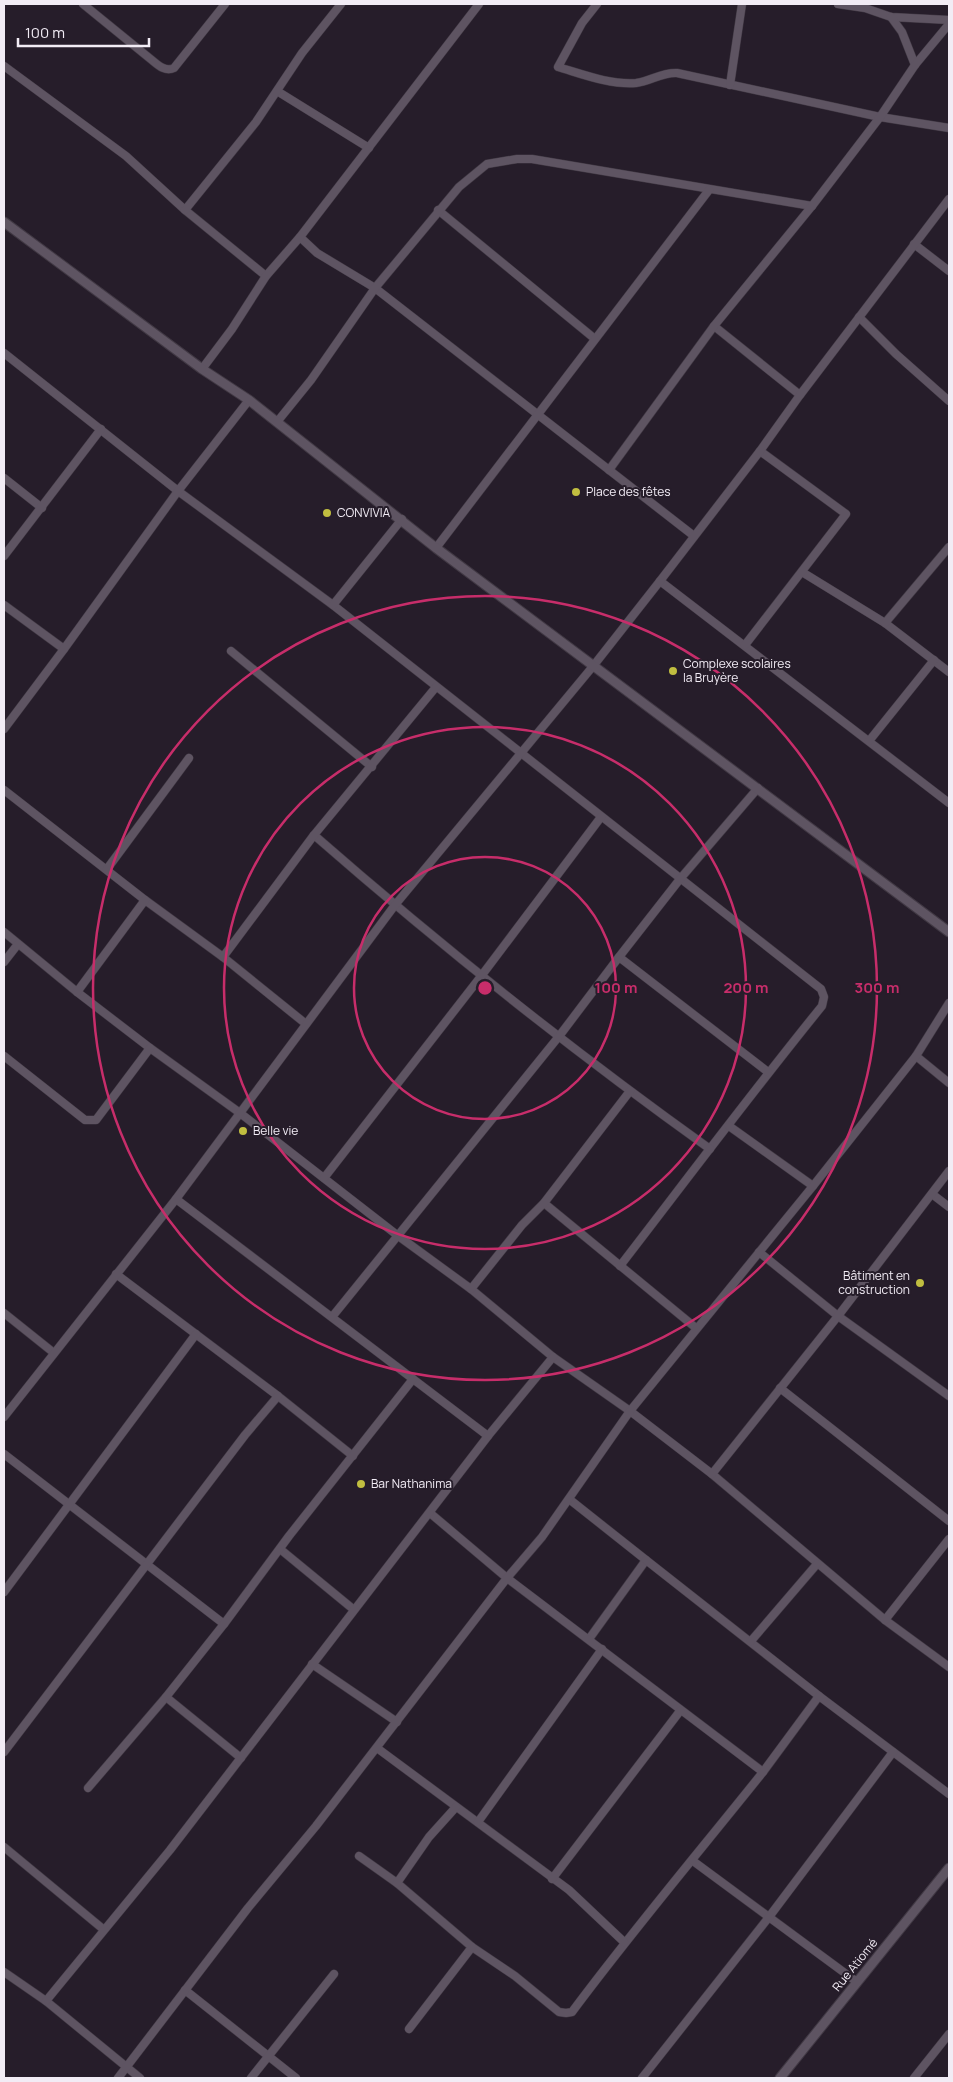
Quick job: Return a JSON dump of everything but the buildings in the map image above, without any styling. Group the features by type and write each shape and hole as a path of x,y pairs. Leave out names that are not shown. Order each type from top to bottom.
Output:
{"street":[{"path":"83,4 161,68 168,69 174,68 225,4"},
{"path":"185,210 256,122 302,53 341,4"},
{"path":"202,369 266,276 300,237 479,4"},
{"path":"597,4 582,23 558,68 615,82 638,82 668,73 880,117 949,128"},
{"path":"730,85 742,4"},
{"path":"838,4 864,6 891,16 949,22"},
{"path":"891,16 902,32 915,65"},
{"path":"608,470 714,326 812,206 880,117 915,65 949,22"},
{"path":"4,66 126,156 185,210 266,276"},
{"path":"276,92 369,148"},
{"path":"277,422 311,380 375,288 438,210 459,187 487,164 517,159 532,159 812,206"},
{"path":"436,548 709,190"},
{"path":"4,1417 176,1199 395,905 522,754 660,581 949,199"},
{"path":"438,210 595,339"},
{"path":"4,222 202,369 249,400 402,519 436,548 949,932"},
{"path":"300,237 318,253 375,288 694,536"},
{"path":"914,244 949,271"},
{"path":"859,317 949,401"},
{"path":"714,326 800,394"},
{"path":"4,353 101,428 178,491 333,605 821,989 824,997 822,1006 768,1072 729,1126 620,1266"},
{"path":"4,729 178,491 249,400"},
{"path":"4,556 101,428"},
{"path":"744,646 846,514 760,451"},
{"path":"4,478 42,508"},
{"path":"333,605 402,519"},
{"path":"886,623 949,547"},
{"path":"802,572 886,623 949,672"},
{"path":"660,581 949,803"},
{"path":"4,605 64,649"},
{"path":"231,651 372,767"},
{"path":"869,741 934,660"},
{"path":"223,956 314,836 436,686"},
{"path":"107,869 189,758"},
{"path":"332,1317 560,1036 619,956 680,879 758,788"},
{"path":"4,790 145,900 223,956 306,1024"},
{"path":"324,1178 482,975 601,817"},
{"path":"314,836 395,905 630,1092 710,1149"},
{"path":"77,992 145,900"},
{"path":"4,932 77,992 150,1048 240,1113 397,1236 471,1289 553,1357 712,1474 885,1620 949,1667"},
{"path":"4,962 18,944"},
{"path":"619,956 768,1072"},
{"path":"118,2078 248,1908 377,1748 507,1578 542,1538 630,1412 916,1056 949,1003"},
{"path":"4,1056 85,1120 91,1121 96,1120 150,1048"},
{"path":"916,1056 949,1083"},
{"path":"471,1289 522,1225 544,1203 630,1092"},
{"path":"729,1126 813,1186"},
{"path":"712,1474 838,1316 949,1172"},
{"path":"932,1194 949,1207"},
{"path":"176,1199 488,1436"},
{"path":"544,1203 696,1328"},
{"path":"759,1252 838,1316 949,1396"},
{"path":"116,1274 278,1396 353,1456"},
{"path":"4,1313 54,1353"},
{"path":"4,1592 196,1334"},
{"path":"46,2000 170,1850 353,1609 488,1436 553,1357"},
{"path":"88,1788 166,1697 413,1379"},
{"path":"780,1388 949,1521"},
{"path":"4,1752 244,1435 278,1396"},
{"path":"4,1454 148,1563 224,1624"},
{"path":"569,1499 819,1696 949,1794"},
{"path":"430,1512 507,1578 763,1772"},
{"path":"885,1620 949,1540"},
{"path":"280,1549 353,1609"},
{"path":"589,1639 646,1560"},
{"path":"750,1641 817,1564"},
{"path":"478,1822 602,1649"},
{"path":"312,1664 397,1722"},
{"path":"360,1856 397,1883 472,1947 515,1976 559,2012 572,2012 624,1942 693,1861 763,1772 819,1696"},
{"path":"166,1697 241,1758"},
{"path":"552,1879 680,1710"},
{"path":"377,1748 569,1890 624,1942"},
{"path":"642,2078 770,1917 893,1752"},
{"path":"397,1883 429,1837 456,1807"},
{"path":"4,1846 103,1930"},
{"path":"693,1861 857,1982"},
{"name":"Rue Atiomé","path":"780,2078 949,1868"},
{"path":"409,2029 472,1947"},
{"path":"4,1972 46,2000 140,2078"},
{"path":"252,2078 334,1974"},
{"path":"186,1990 296,2078"},
{"path":"914,2078 949,2034"}],"place":[{"name":"Place des fêtes","path":"576,492"},
{"name":"CONVIVIA","path":"327,513"},
{"name":"Complexe scolaires la Bruyère","path":"673,671"},
{"name":"Belle vie","path":"243,1131"},
{"name":"Bâtiment en construction","path":"920,1283"},
{"name":"Bar Nathanima","path":"361,1484"}]}
